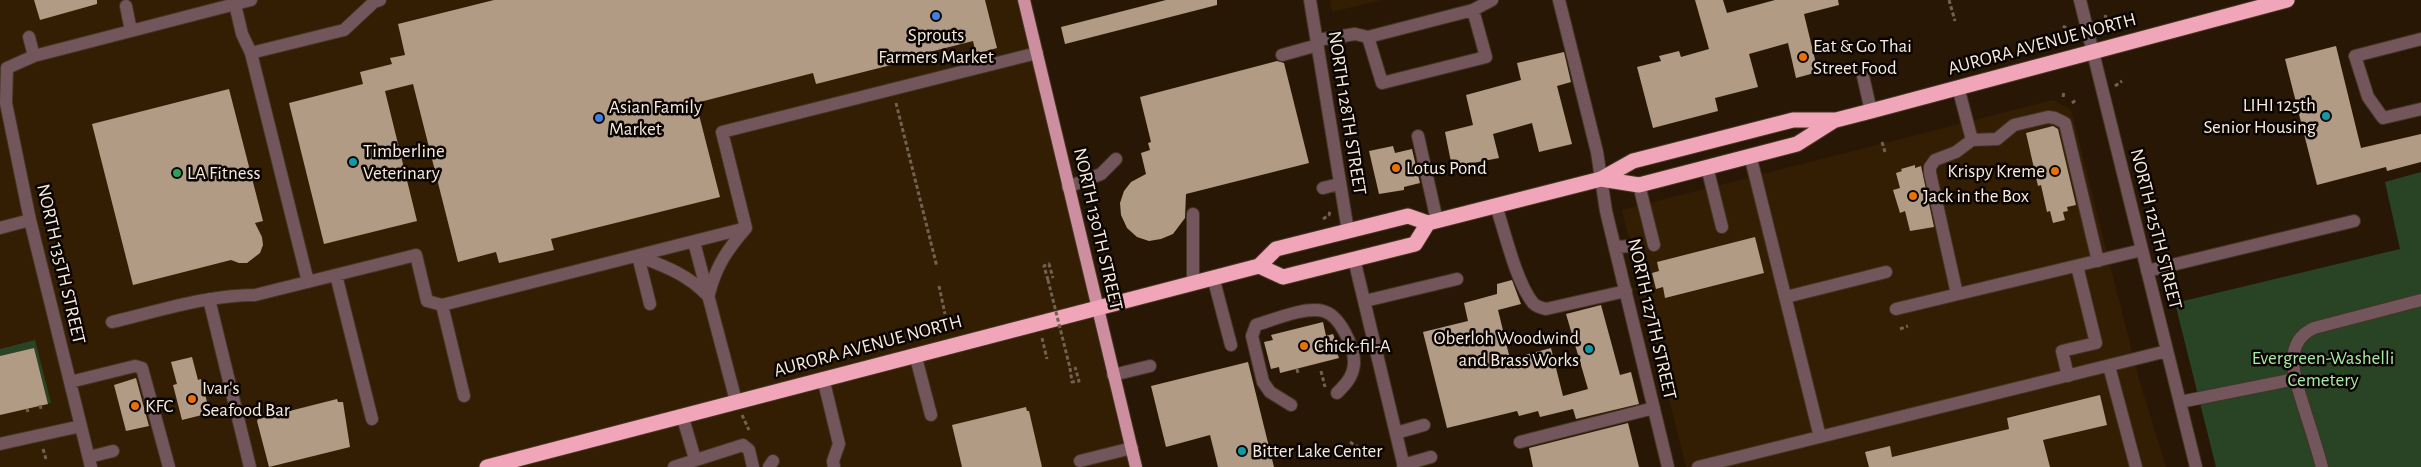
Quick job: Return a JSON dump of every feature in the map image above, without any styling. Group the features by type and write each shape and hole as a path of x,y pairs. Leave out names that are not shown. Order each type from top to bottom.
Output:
{"highway":[{"name":"AURORA AVENUE NORTH","path":"496,466 682,414 1259,266 1276,249 1408,216 1433,222 1601,179 1633,161 1672,150 1793,120 1836,120 2093,52 2262,3 2287,0"},
{"name":"AURORA AVENUE NORTH","path":"1601,179 1640,185 1797,144 1836,120"},
{"path":"1259,266 1283,277 1415,244 1433,222"}],"main road":[{"name":"NORTH 130TH STREET","path":"1024,0 1136,467"}],"street":[{"path":"29,37 34,56 251,0"},
{"name":"NORTH 128TH STREET","path":"1310,0 1348,231"},
{"path":"1282,55 1318,43 1355,34 1368,37 1473,10 1492,0"},
{"name":"NORTH 127TH STREET","path":"1559,0 1597,152 1606,211 1668,467"},
{"name":"NORTH 125TH STREET","path":"2080,0 2196,467"},
{"path":"251,53 344,30 376,1"},
{"path":"235,4 242,34 251,53 308,282"},
{"path":"126,6 131,31"},
{"path":"1368,37 1382,83 1486,58 1473,10"},
{"path":"2421,39 2355,56 2368,97 2383,118 2421,109"},
{"path":"746,228 722,132 1037,53"},
{"name":"NORTH 135TH STREET","path":"34,56 7,68 6,103 30,220 90,462"},
{"path":"1863,76 1871,111"},
{"path":"1958,87 1972,140"},
{"path":"1957,294 1930,167 1935,160 1956,152 1972,140 1997,139 2014,125 2048,117 2064,121 2067,125 2098,261"},
{"path":"1418,136 1433,222"},
{"path":"1750,156 1820,437"},
{"path":"1068,187 1102,174 1116,159"},
{"path":"1706,167 1722,227"},
{"path":"1324,188 1339,184"},
{"path":"1640,185 1654,245"},
{"path":"1496,206 1523,284 1534,304 1540,308 1546,309 1626,291"},
{"path":"1193,214 1193,283"},
{"path":"0,228 30,220"},
{"path":"2147,271 2354,221"},
{"path":"112,322 209,299 233,295 255,295 416,255 427,301 442,305 746,228"},
{"path":"708,296 715,272 730,247 746,228"},
{"path":"694,242 736,400"},
{"path":"1616,247 1631,246"},
{"path":"1896,310 2142,250"},
{"path":"638,256 687,277 708,296"},
{"path":"638,256 650,304"},
{"path":"1354,259 1404,466 1431,457"},
{"path":"2068,376 2062,351 2096,343 2077,266"},
{"path":"1786,297 1886,272"},
{"path":"336,275 372,419"},
{"path":"1213,277 1231,344"},
{"path":"1365,301 1457,280"},
{"path":"209,299 250,467"},
{"path":"2322,467 2295,379 2293,355 2298,341 2307,331 2421,300"},
{"path":"442,305 464,396"},
{"path":"1291,405 1270,392 1263,382 1252,336 1256,325 1310,310 1325,311 1345,329 1354,363 1350,379 1337,394"},
{"path":"1698,467 2167,352"},
{"path":"915,354 931,415"},
{"path":"70,382 135,366 142,368 169,467"},
{"path":"1114,375 1150,366"},
{"path":"2109,366 2136,467"},
{"path":"823,378 839,444 833,461 834,467"},
{"path":"2180,402 2295,379"},
{"path":"1520,442 1654,408"},
{"path":"682,414 695,459"},
{"path":"1396,433 1424,425"},
{"path":"0,444 81,426"},
{"path":"674,467 743,444 749,450 754,467"},
{"path":"1080,460 1132,448"},
{"path":"90,462 113,451"}],"path":[{"path":"1949,0 1955,21"},
{"path":"2105,15 2107,21"},
{"path":"2063,97 2064,92"},
{"path":"2072,103 2076,100"},
{"path":"896,102 937,267"},
{"path":"1882,142 1885,152"},
{"path":"1052,278 1049,264 1044,266 1072,382 1079,381 1075,367"},
{"path":"939,286 945,314"},
{"path":"1900,328 1908,326"},
{"path":"1321,371 1324,385"},
{"path":"1350,442 1361,449"},
{"path":"44,454 46,459"}],"shaded area":[{"path":"0,0 1024,0 1136,467 0,467"},
{"path":"1330,0 1381,0 1332,12"},
{"path":"2053,100 2071,110 2138,376 2166,467 1686,467 1622,210"}],"green space":[{"name":"Evergreen-Washelli Cemetery","path":"2421,172 2421,467 2216,467 2175,303 2400,249 2385,182"},
{"path":"35,340 51,403 48,403 34,348 0,356 0,349"}],"building":[{"path":"34,0 97,0 97,4 40,20"},
{"path":"494,0 985,0 997,48 976,54 973,41 902,59 903,62 816,84 813,73 696,103 720,197 551,239 554,250 499,263 496,252 458,262 413,84 385,91 417,221 324,244 289,103 363,84 360,72 392,64 390,58 405,55 398,24"},
{"path":"1166,0 1217,0 1217,5 1065,44 1061,27"},
{"path":"1695,0 1723,0 1727,13 1775,0 1838,0 1839,5 1804,14 1818,72 1796,78 1788,43 1749,54 1758,87 1715,98 1718,111 1653,128 1637,67 1661,61 1659,56 1679,51 1681,57 1709,49"},
{"name":"LIHI 125th Senior Housing","path":"2336,46 2361,148 2421,134 2421,162 2387,171 2386,167 2317,185 2285,59"},
{"path":"1564,52 1571,82 1557,86 1572,144 1539,152 1532,123 1493,134 1499,158 1452,167 1445,132 1473,125 1466,95 1521,80 1517,63"},
{"path":"1277,61 1284,63 1309,163 1186,194 1185,218 1173,234 1149,241 1137,237 1127,228 1121,215 1120,203 1124,191 1131,182 1146,174 1141,153 1150,150 1148,143 1151,142 1140,97"},
{"name":"LA Fitness","path":"229,89 263,221 255,223 262,237 263,245 260,253 247,263 231,260 133,285 92,124"},
{"name":"Krispy Kreme","path":"2053,126 2058,129 2076,205 2067,207 2068,211 2063,212 2065,220 2053,223 2050,211 2047,212 2041,185 2038,186 2026,133"},
{"name":"Lotus Pond","path":"1393,146 1395,153 1412,149 1420,183 1404,187 1404,190 1379,194 1369,151"},
{"name":"Jack in the Box","path":"1915,165 1915,168 1921,166 1934,227 1910,231 1905,211 1900,213 1893,190 1900,188 1896,173 1902,171 1901,169"},
{"path":"1755,237 1764,273 1665,298 1663,287 1656,289 1652,273 1659,271 1657,262"},
{"path":"1512,280 1521,304 1498,310 1510,359 1551,348 1563,396 1588,389 1566,314 1601,305 1620,375 1631,372 1639,404 1576,419 1573,409 1540,417 1538,411 1519,416 1517,411 1447,428 1423,332 1468,321 1464,303 1497,294 1497,284"},
{"name":"Chick-fil-A","path":"1323,322 1326,336 1333,334 1335,340 1338,339 1342,352 1337,353 1339,358 1280,373 1279,367 1271,369 1264,342 1273,340 1271,335"},
{"path":"34,348 48,404 0,415 0,356"},
{"name":"Ivar's Seafood Bar","path":"192,357 198,380 201,379 210,413 182,420 173,385 177,384 171,362"},
{"path":"1248,362 1274,467 1218,467 1210,435 1166,447 1151,386"},
{"name":"KFC","path":"136,378 149,426 126,431 114,385"},
{"path":"2100,395 2107,425 2043,440 2050,467 1869,467 1865,452 1890,446 1892,457 2009,429 2007,418"},
{"path":"337,399 338,402 343,402 350,447 269,467 258,419"},
{"path":"1026,407 1027,411 1029,411 1042,467 962,467 952,425"},
{"path":"1628,423 1639,467 1533,467 1529,448"}],"place":[{"name":"Sprouts Farmers Market","path":"936,16"},
{"name":"Eat & Go Thai Street Food","path":"1803,57"},
{"name":"LIHI 125th Senior Housing","path":"2326,116"},
{"name":"Asian Family Market","path":"599,118"},
{"name":"Timberline Veterinary","path":"353,162"},
{"name":"Lotus Pond","path":"1396,168"},
{"name":"Krispy Kreme","path":"2055,171"},
{"name":"LA Fitness","path":"177,173"},
{"name":"Jack in the Box","path":"1913,196"},
{"name":"Chick-fil-A","path":"1304,346"},
{"name":"Oberloh Woodwind and Brass Works","path":"1589,349"},
{"name":"Ivar's Seafood Bar","path":"192,399"},
{"name":"KFC","path":"135,406"},
{"name":"Bitter Lake Center","path":"1242,451"}]}
